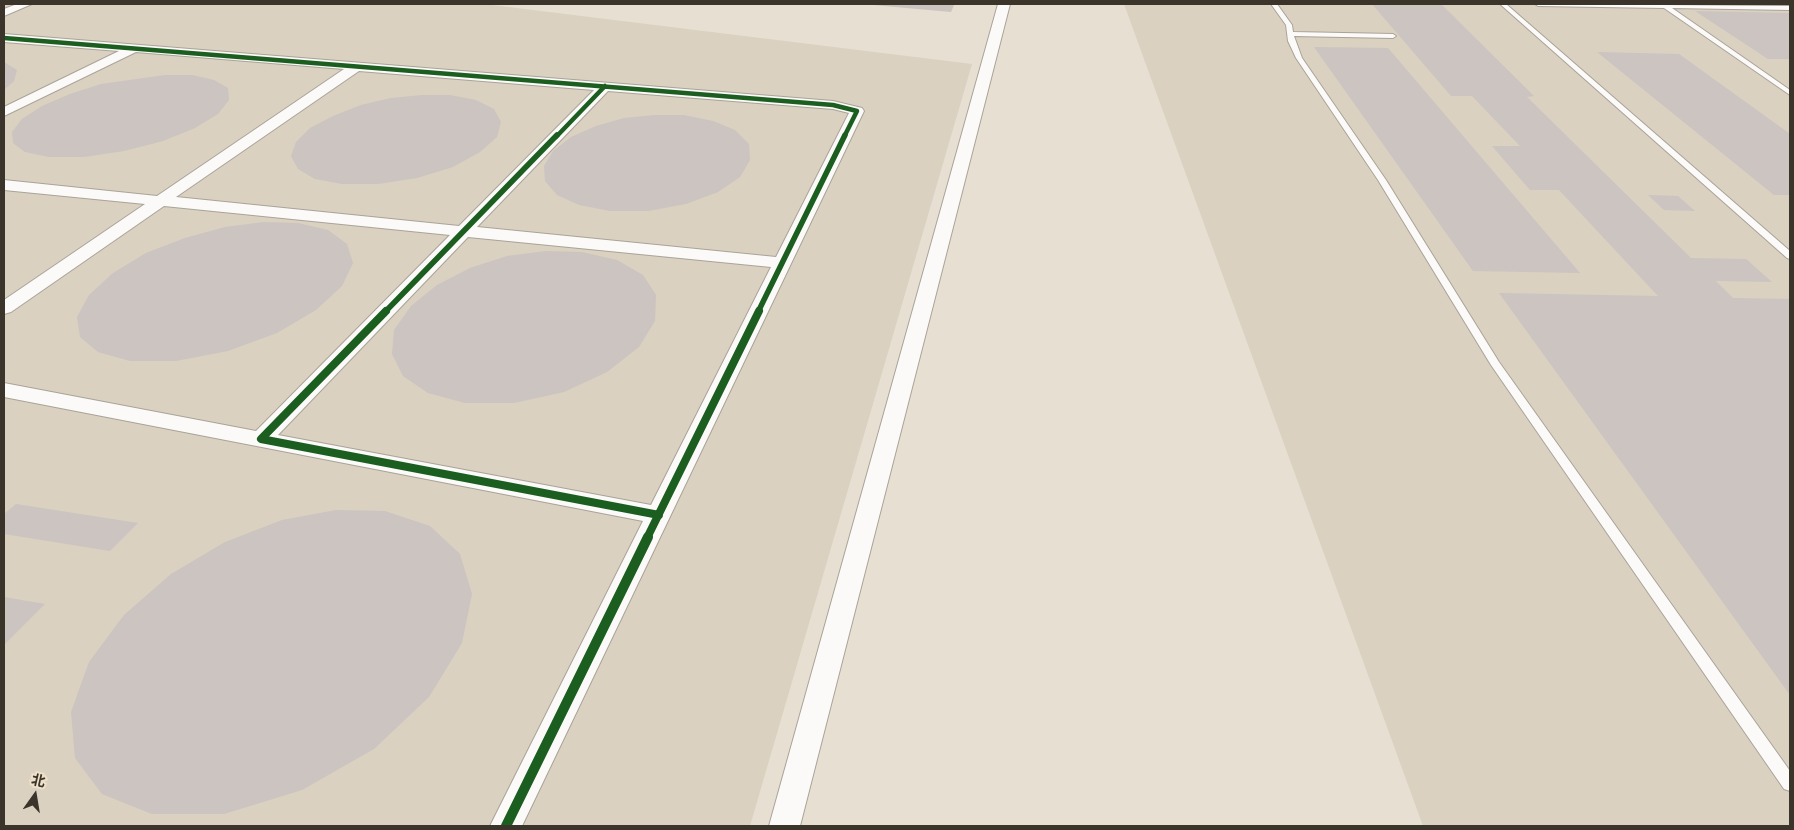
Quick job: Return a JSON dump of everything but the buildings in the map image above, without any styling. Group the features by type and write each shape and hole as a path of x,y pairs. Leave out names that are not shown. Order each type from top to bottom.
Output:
{"street":[{"path":"4,13 26,4"},
{"path":"784,826 1004,4"},
{"path":"4,38 833,105 857,111 506,826"},
{"path":"4,112 134,48"},
{"path":"4,308 357,66"},
{"path":"262,439 606,86"},
{"path":"4,185 158,202 782,263"},
{"path":"4,390 659,515"}],"lane":[{"path":"1274,4 1289,25 1290,34 1299,58 1382,180 1495,363 1790,784"},
{"path":"1503,4 1790,256"},
{"path":"1538,4 1790,8"},
{"path":"1755,4 1761,8"},
{"path":"1663,5 1790,94"},
{"path":"1290,34 1393,36"}],"shaded area":[{"path":"4,4 484,4 972,64 750,826 4,826"},
{"path":"1124,4 1790,4 1790,826 1423,826"}],"cycle path":[{"path":"4,38 833,105 857,111 506,826"},
{"path":"605,86 261,439 659,515"}]}
